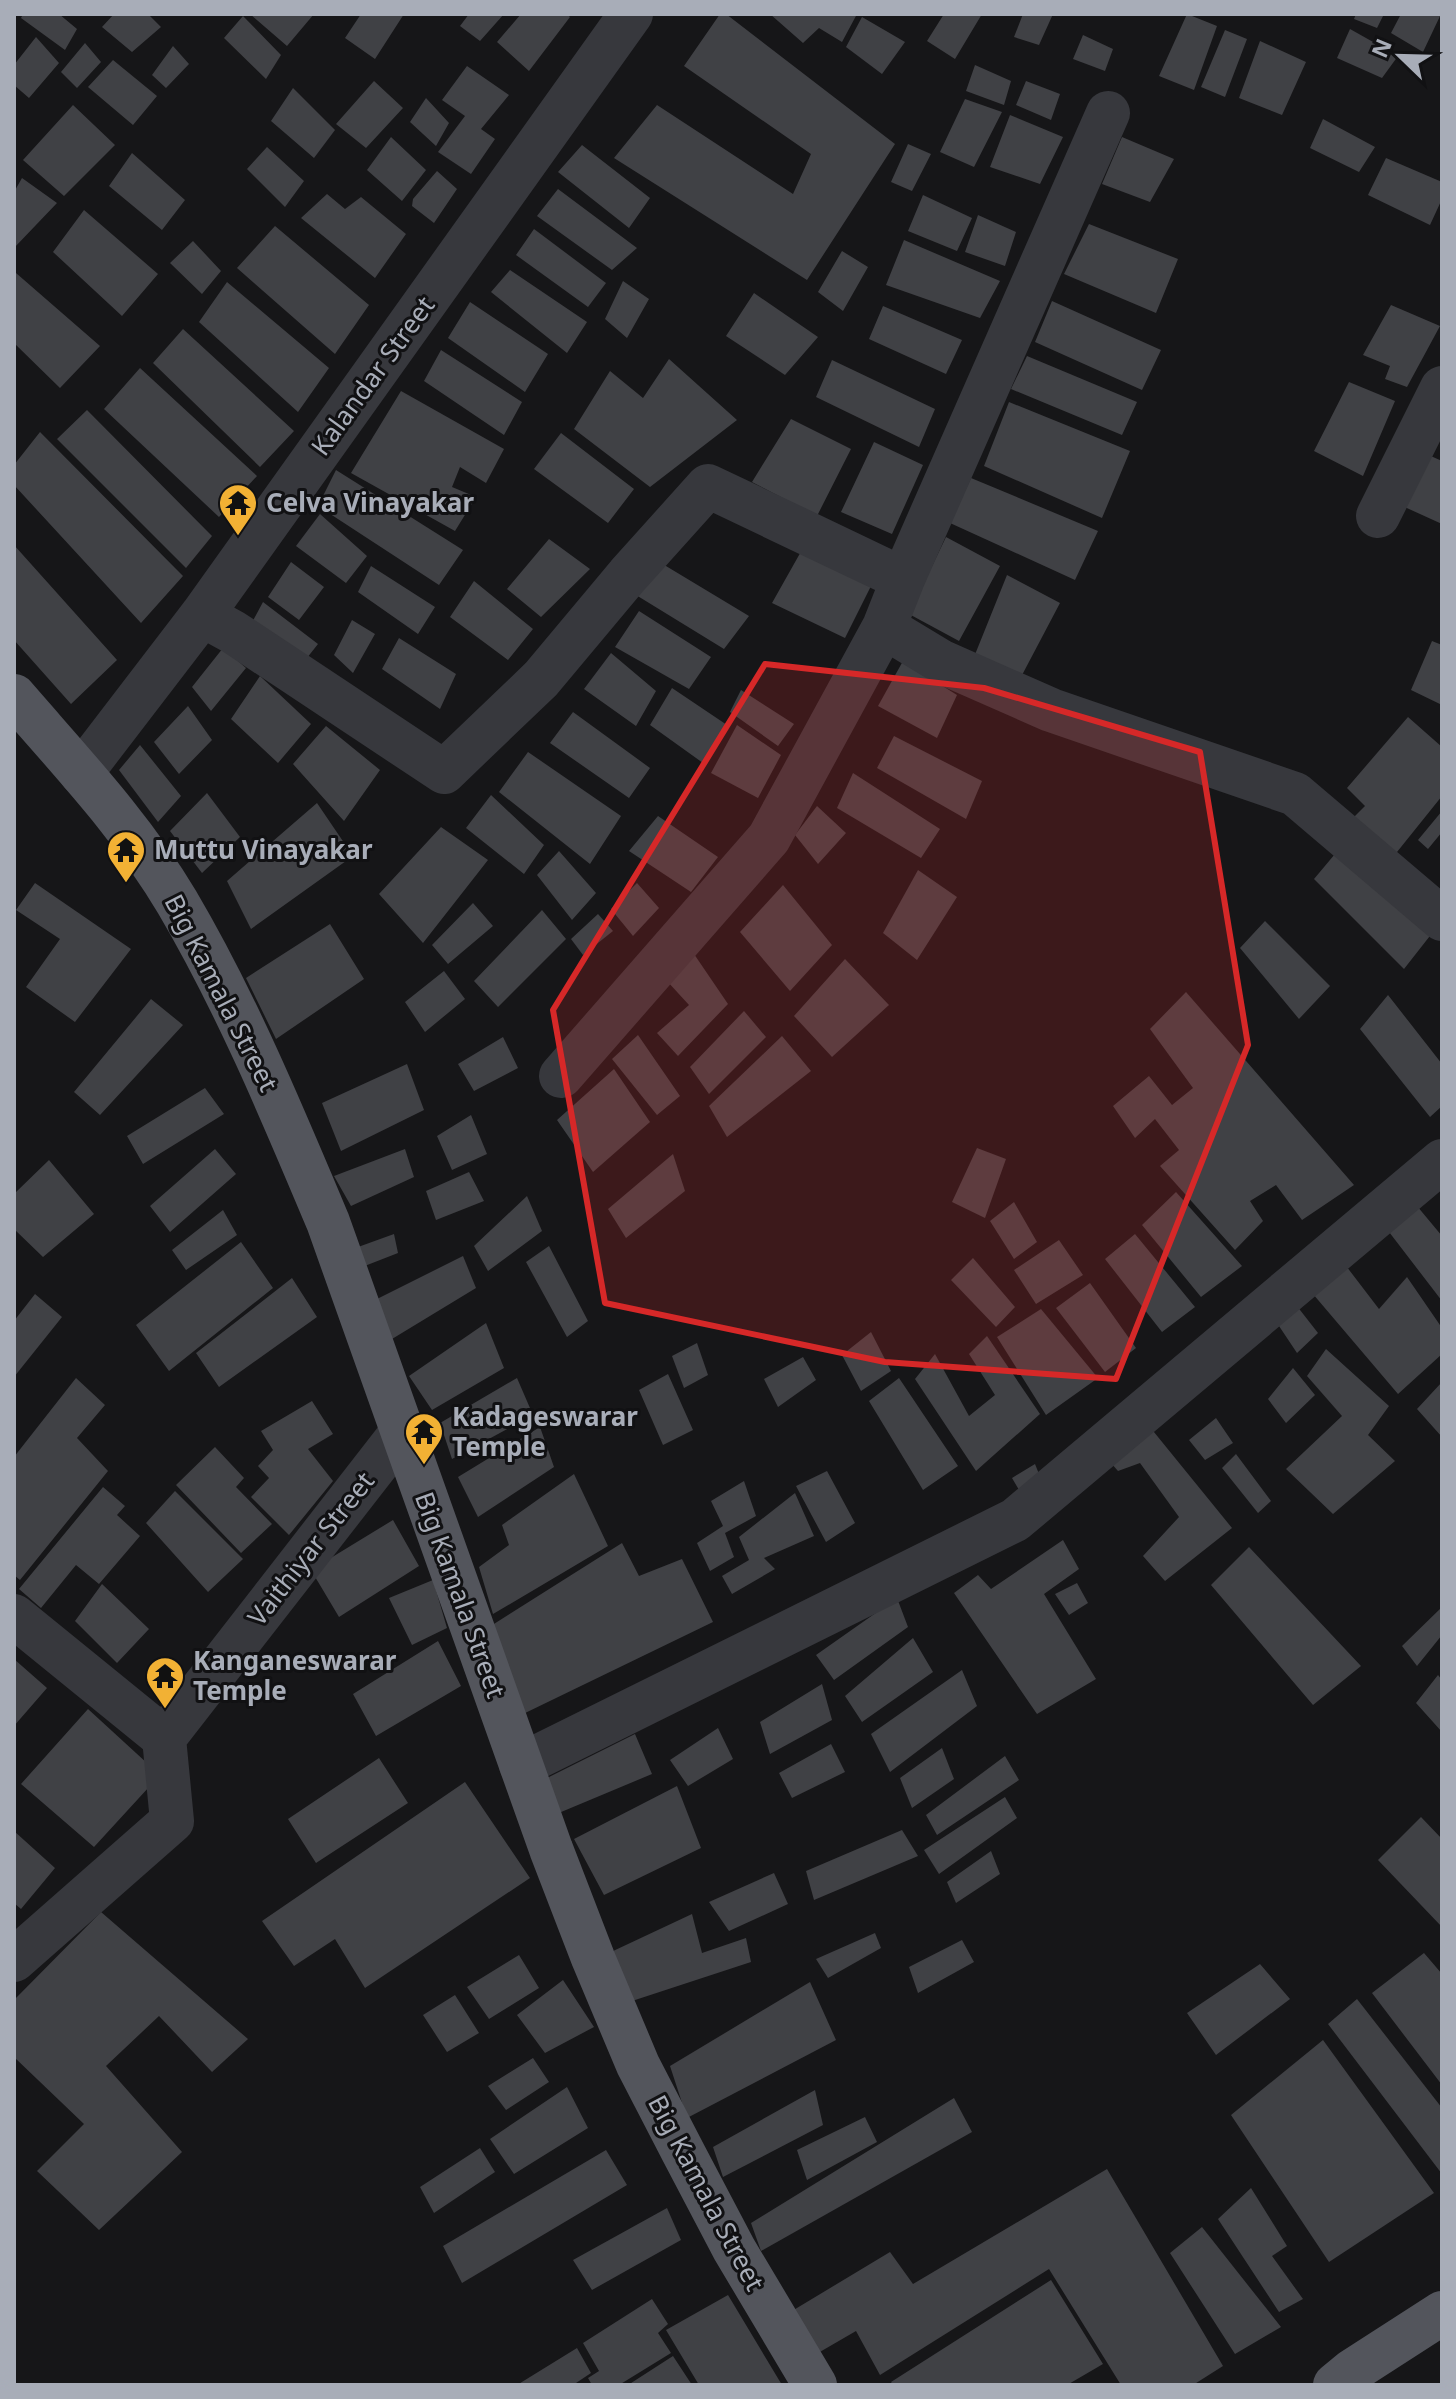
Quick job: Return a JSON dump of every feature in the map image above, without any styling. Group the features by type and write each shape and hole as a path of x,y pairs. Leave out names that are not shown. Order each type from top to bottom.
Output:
{"main road":[{"name":"Big Kamala Street","path":"14,696 119,817 177,901 286,1121 328,1222 521,1765 588,1944 638,2065 734,2249 815,2385"},
{"path":"1349,2380 1442,2313"}],"street":[{"name":"Kalandar Street","path":"81,773 202,615 631,14"},
{"path":"561,1076 769,838 884,627 1108,113"},
{"path":"1378,516 1442,388"},
{"path":"202,615 233,632 444,772 541,679 708,486 903,579"},
{"path":"884,627 942,662 1051,710 1295,794 1442,919"},
{"path":"521,1765 1015,1520 1442,1161"},
{"name":"Vaithiyar Street","path":"164,1738 402,1432"},
{"path":"14,1616 164,1738 172,1821 14,1960"}],"highlighted area":[{"path":"765,664 984,688 1200,752 1248,1045 1116,1379 885,1362 605,1303 553,1010"}],"building":[{"path":"23,14 59,14 77,29 65,50 21,18"},
{"path":"114,14 148,14 161,27 132,52 102,27"},
{"path":"250,14 314,14 287,46"},
{"path":"361,14 404,14 375,59 345,38"},
{"path":"469,14 504,14 480,41 460,26"},
{"path":"521,14 567,14 570,17 529,71 497,42"},
{"path":"720,14 726,14 895,144 807,280 614,158 657,105 793,194 811,154 684,66"},
{"path":"770,14 857,14 842,42 819,28 803,43"},
{"path":"944,14 982,14 955,59 927,41"},
{"path":"1023,14 1053,14 1039,45 1014,37"},
{"path":"1187,14 1217,26 1194,90 1159,76"},
{"path":"1356,14 1384,14 1377,28 1354,19"},
{"path":"1401,14 1441,14 1423,52 1391,33"},
{"path":"243,16 281,55 266,79 224,38"},
{"path":"862,17 905,42 882,74 846,47"},
{"path":"1350,29 1398,56 1382,78 1337,58"},
{"path":"1225,30 1247,39 1225,97 1201,87"},
{"path":"1083,35 1113,49 1105,71 1073,59"},
{"path":"36,37 59,63 29,98 14,85 14,65"},
{"path":"1260,41 1306,62 1282,115 1239,98"},
{"path":"85,43 101,62 77,88 61,72"},
{"path":"173,46 189,64 166,88 152,75"},
{"path":"113,60 157,96 133,125 88,87"},
{"path":"975,65 1011,81 1004,105 966,91"},
{"path":"467,66 509,95 481,129 495,139 471,174 438,152 465,116 442,100"},
{"path":"374,81 403,108 366,148 336,124"},
{"path":"1026,81 1060,94 1051,120 1016,105"},
{"path":"293,88 335,130 314,158 271,121"},
{"path":"426,98 449,123 436,146 410,122"},
{"path":"965,99 1002,112 974,167 940,152"},
{"path":"73,105 115,145 64,196 23,160"},
{"path":"1010,115 1063,137 1040,184 990,167"},
{"path":"1323,119 1375,147 1359,172 1310,148"},
{"path":"391,137 426,170 402,201 367,170"},
{"path":"1122,137 1174,159 1150,202 1102,184"},
{"path":"908,144 931,154 912,191 891,182"},
{"path":"582,145 650,198 629,228 558,172"},
{"path":"267,147 304,181 285,207 247,169"},
{"path":"132,153 185,200 162,230 109,186"},
{"path":"1386,158 1442,182 1442,199 1430,225 1368,195"},
{"path":"437,171 457,189 434,223 412,206 413,199"},
{"path":"22,178 57,203 14,248 14,192"},
{"path":"558,189 637,248 612,270 537,216"},
{"path":"327,194 345,209 361,197 406,234 375,278 301,218"},
{"path":"923,195 972,218 957,251 908,231"},
{"path":"84,210 158,274 122,316 53,252"},
{"path":"978,215 1016,232 1005,266 965,252"},
{"path":"1089,224 1178,259 1156,313 1064,274"},
{"path":"275,226 369,305 335,354 237,268"},
{"path":"534,229 606,283 588,307 516,255"},
{"path":"904,240 1000,281 980,318 886,285"},
{"path":"193,241 221,271 202,294 170,263"},
{"path":"842,251 868,267 843,311 818,292"},
{"path":"510,270 587,322 567,353 491,292"},
{"path":"16,273 100,346 60,388 14,343"},
{"path":"623,281 649,299 627,338 605,319"},
{"path":"227,282 329,368 298,412 199,322"},
{"path":"754,293 818,337 785,375 726,336"},
{"path":"1052,301 1161,350 1142,390 1035,342"},
{"path":"470,302 548,354 525,392 448,338"},
{"path":"1391,305 1440,326 1407,387 1385,379 1390,366 1363,355"},
{"path":"883,306 962,340 946,374 869,339"},
{"path":"183,329 294,431 260,467 153,363"},
{"path":"441,350 522,402 504,435 424,381"},
{"path":"1027,356 1137,402 1122,435 1011,389"},
{"path":"669,359 737,420 650,487 574,429 610,371 643,398"},
{"path":"832,360 935,409 919,447 816,397"},
{"path":"140,368 257,476 219,517 104,409"},
{"path":"1349,382 1395,401 1363,476 1314,451"},
{"path":"401,391 504,449 486,483 460,467 452,487 476,497 455,531 351,473"},
{"path":"1009,402 1130,451 1102,518 984,466"},
{"path":"87,410 212,536 186,568 57,439"},
{"path":"791,419 851,449 817,516 752,482"},
{"path":"40,432 183,576 141,623 14,485 14,465"},
{"path":"561,433 634,489 608,523 534,469"},
{"path":"874,442 923,465 892,534 841,512"},
{"path":"1424,453 1442,461 1442,524 1398,504"},
{"path":"336,470 463,550 439,585 318,506"},
{"path":"971,478 1098,531 1075,580 950,523"},
{"path":"320,514 367,556 346,583 296,546"},
{"path":"946,537 1000,566 959,641 909,614"},
{"path":"549,539 590,569 541,617 507,589"},
{"path":"14,545 117,660 71,704 14,640"},
{"path":"803,548 872,584 845,638 772,603"},
{"path":"656,560 749,616 724,649 636,595"},
{"path":"291,562 324,587 299,620 268,597"},
{"path":"371,566 435,607 418,634 358,592"},
{"path":"1007,575 1060,603 1021,677 974,657"},
{"path":"474,581 533,629 508,660 450,617"},
{"path":"263,602 318,644 299,668 249,628"},
{"path":"639,611 711,657 689,689 615,647"},
{"path":"352,620 375,634 353,673 334,655"},
{"path":"399,638 456,674 440,709 382,669"},
{"path":"1432,641 1442,645 1442,705 1411,690"},
{"path":"223,648 246,668 211,711 192,687"},
{"path":"611,653 656,691 636,726 584,689"},
{"path":"903,661 957,695 937,738 878,706"},
{"path":"260,676 311,724 278,763 231,719"},
{"path":"672,688 727,725 703,763 650,725"},
{"path":"741,690 794,724 778,746 730,712"},
{"path":"188,706 212,740 179,774 154,742"},
{"path":"573,712 650,768 629,798 550,743"},
{"path":"1408,717 1442,747 1442,796 1393,857 1347,824 1365,806 1347,788"},
{"path":"737,725 781,755 758,798 711,773"},
{"path":"326,726 380,770 344,821 293,764"},
{"path":"894,736 982,781 966,819 877,768"},
{"path":"140,745 181,796 158,822 119,770"},
{"path":"528,752 621,816 590,864 499,792"},
{"path":"853,773 940,829 921,858 837,808"},
{"path":"207,793 240,837 202,873 170,831"},
{"path":"491,795 544,845 524,874 466,828"},
{"path":"317,803 353,856 251,929 227,881"},
{"path":"817,806 846,833 818,864 795,835"},
{"path":"1442,811 1442,832 1428,849 1418,840"},
{"path":"658,816 718,857 691,892 629,851"},
{"path":"441,827 488,860 423,943 379,894"},
{"path":"1340,848 1433,932 1404,969 1314,879"},
{"path":"559,851 596,893 572,920 537,875"},
{"path":"918,870 957,897 917,960 883,933"},
{"path":"35,883 131,949 75,1022 26,987 60,939 16,910"},
{"path":"637,883 659,908 633,936 611,909"},
{"path":"783,885 832,945 790,991 740,932"},
{"path":"473,903 493,926 448,964 432,945"},
{"path":"542,910 566,939 498,1007 474,981"},
{"path":"598,914 613,931 583,955 571,939"},
{"path":"1265,921 1330,986 1299,1019 1240,948"},
{"path":"330,924 364,979 276,1039 246,978"},
{"path":"694,954 728,1004 678,1056 657,1033 689,1005 667,981"},
{"path":"845,959 889,1005 832,1057 794,1016"},
{"path":"444,971 465,999 425,1032 405,1002"},
{"path":"1186,992 1354,1185 1302,1220 1276,1185 1250,1201 1263,1221 1235,1250 1160,1166 1179,1150 1155,1119 1135,1138 1113,1106 1149,1076 1172,1105 1193,1088 1150,1029"},
{"path":"1388,995 1442,1064 1442,1106 1430,1117 1360,1029"},
{"path":"151,999 183,1025 100,1115 74,1092"},
{"path":"744,1011 766,1037 709,1094 690,1067"},
{"path":"638,1035 680,1096 657,1115 612,1059"},
{"path":"782,1036 811,1071 727,1137 709,1106"},
{"path":"503,1037 518,1068 474,1091 458,1064"},
{"path":"407,1064 424,1110 341,1151 322,1103"},
{"path":"614,1069 650,1122 593,1172 557,1120"},
{"path":"205,1088 224,1114 143,1164 127,1136"},
{"path":"471,1115 487,1154 452,1170 437,1136"},
{"path":"977,1148 1006,1159 985,1218 952,1202"},
{"path":"215,1149 236,1174 170,1232 150,1206"},
{"path":"405,1149 414,1177 351,1206 334,1176"},
{"path":"673,1154 685,1191 626,1238 608,1209"},
{"path":"49,1160 94,1214 43,1257 14,1229 14,1194"},
{"path":"469,1172 484,1201 436,1220 426,1191"},
{"path":"1176,1192 1242,1266 1201,1297 1142,1225"},
{"path":"527,1196 542,1231 488,1271 474,1246"},
{"path":"1412,1200 1442,1236 1442,1301 1386,1228"},
{"path":"1014,1202 1037,1242 1014,1259 990,1221"},
{"path":"223,1210 237,1235 186,1270 172,1250"},
{"path":"394,1234 398,1253 357,1269 347,1251"},
{"path":"1135,1234 1195,1307 1162,1332 1105,1259"},
{"path":"1059,1240 1083,1275 1036,1304 1014,1270"},
{"path":"241,1242 273,1288 169,1371 136,1325"},
{"path":"549,1246 588,1321 567,1337 526,1262"},
{"path":"463,1256 476,1288 392,1339 373,1301"},
{"path":"973,1258 1015,1307 996,1327 951,1280"},
{"path":"1340,1258 1379,1309 1407,1277 1442,1328 1442,1354 1398,1394 1307,1287"},
{"path":"292,1278 317,1317 219,1387 196,1353"},
{"path":"1090,1283 1136,1348 1105,1372 1056,1308"},
{"path":"35,1294 62,1317 14,1377 14,1321"},
{"path":"1293,1301 1318,1333 1297,1353 1273,1317"},
{"path":"1041,1309 1098,1378 1046,1415 997,1337"},
{"path":"486,1323 504,1368 432,1410 409,1376"},
{"path":"871,1332 891,1371 861,1391 842,1355"},
{"path":"987,1336 1040,1414 976,1471 915,1379 935,1354 969,1416 995,1395 969,1354"},
{"path":"697,1343 708,1375 684,1388 672,1356"},
{"path":"1326,1349 1389,1406 1368,1435 1395,1461 1333,1514 1286,1469 1342,1416 1307,1376"},
{"path":"803,1357 816,1380 778,1407 764,1379"},
{"path":"1293,1368 1315,1395 1286,1423 1268,1399"},
{"path":"668,1374 693,1430 663,1445 639,1390"},
{"path":"76,1378 105,1405 77,1438 108,1471 20,1580 14,1575 14,1457"},
{"path":"517,1378 533,1415 452,1459 440,1423"},
{"path":"899,1378 958,1466 923,1490 869,1401"},
{"path":"1442,1382 1442,1437 1417,1409"},
{"path":"312,1401 333,1434 308,1449 333,1481 289,1535 251,1497 269,1478 258,1466 273,1450 261,1431"},
{"path":"1216,1418 1233,1443 1205,1460 1189,1440"},
{"path":"1145,1421 1232,1528 1165,1581 1143,1556 1179,1517 1140,1463 1118,1471 1103,1454"},
{"path":"540,1427 554,1467 478,1517 458,1477"},
{"path":"215,1447 244,1478 236,1487 272,1524 241,1553 176,1485"},
{"path":"1236,1454 1271,1501 1258,1513 1222,1468"},
{"path":"1035,1464 1039,1474 1019,1490 1012,1478"},
{"path":"827,1471 855,1523 826,1542 796,1486"},
{"path":"574,1474 608,1546 493,1614 479,1567 509,1545 502,1525"},
{"path":"744,1481 756,1516 725,1533 734,1557 710,1571 697,1543 723,1526 711,1501"},
{"path":"103,1487 125,1506 117,1515 140,1536 99,1584 76,1565 41,1608 19,1589"},
{"path":"175,1491 243,1559 208,1592 146,1523"},
{"path":"795,1493 814,1536 764,1558 775,1569 732,1594 722,1576 749,1560 739,1537"},
{"path":"393,1520 419,1566 339,1617 311,1570"},
{"path":"1063,1540 1079,1569 1044,1594 1096,1679 1037,1714 954,1593 978,1575 991,1589"},
{"path":"622,1543 639,1576 682,1559 713,1622 521,1715 486,1629"},
{"path":"1249,1547 1361,1666 1313,1705 1211,1585"},
{"path":"433,1580 447,1628 412,1645 389,1598"},
{"path":"1077,1583 1088,1603 1069,1615 1055,1594"},
{"path":"102,1584 149,1629 117,1663 75,1621"},
{"path":"897,1598 908,1627 834,1680 816,1655"},
{"path":"1442,1607 1442,1635 1417,1666 1402,1646"},
{"path":"913,1638 933,1672 862,1722 845,1696"},
{"path":"438,1641 461,1686 376,1736 353,1694"},
{"path":"14,1659 47,1688 14,1726"},
{"path":"962,1670 977,1706 890,1772 871,1734"},
{"path":"1438,1675 1442,1680 1442,1732 1416,1703"},
{"path":"822,1684 832,1720 770,1754 760,1722"},
{"path":"88,1709 160,1775 94,1847 21,1784"},
{"path":"718,1728 733,1759 688,1786 670,1760"},
{"path":"635,1734 652,1774 554,1815 543,1780"},
{"path":"831,1744 845,1772 792,1798 779,1773"},
{"path":"942,1748 954,1779 912,1808 900,1778"},
{"path":"1005,1756 1019,1780 937,1835 926,1815"},
{"path":"379,1758 408,1803 316,1863 288,1819"},
{"path":"465,1782 530,1878 365,1988 335,1939 294,1966 262,1921"},
{"path":"677,1786 701,1848 604,1895 574,1839"},
{"path":"1005,1797 1017,1818 939,1874 924,1850"},
{"path":"1421,1817 1442,1839 1442,1927 1378,1860"},
{"path":"902,1830 918,1856 814,1900 806,1871"},
{"path":"14,1831 55,1868 21,1909 14,1903"},
{"path":"991,1851 1000,1874 956,1903 947,1882"},
{"path":"774,1873 788,1904 729,1931 709,1902"},
{"path":"101,1912 248,2039 212,2072 159,2016 106,2066 182,2152 99,2230 37,2171 84,2124 14,2057 14,2000"},
{"path":"692,1914 702,1953 746,1938 751,1962 629,2002 611,1952"},
{"path":"875,1933 881,1948 828,1978 816,1959"},
{"path":"962,1940 974,1962 918,1993 909,1967"},
{"path":"1424,1953 1442,1974 1442,2085 1372,1993"},
{"path":"519,1955 539,1988 489,2019 467,1987"},
{"path":"1260,1964 1290,1999 1216,2055 1187,2013"},
{"path":"563,1980 594,2027 545,2053 517,2015"},
{"path":"810,1982 836,2040 687,2118 670,2066"},
{"path":"455,1995 479,2033 447,2052 423,2015"},
{"path":"1357,1999 1442,2108 1442,2174 1328,2024"},
{"path":"1323,2040 1434,2193 1329,2262 1231,2115"},
{"path":"533,2058 549,2082 506,2110 488,2086"},
{"path":"567,2087 588,2128 514,2174 490,2139"},
{"path":"815,2090 823,2125 723,2177 713,2147"},
{"path":"954,2098 972,2132 761,2251 751,2223"},
{"path":"865,2117 877,2142 807,2180 797,2150"},
{"path":"480,2148 495,2172 434,2213 420,2187"},
{"path":"606,2150 627,2185 462,2283 443,2246"},
{"path":"1107,2169 1223,2366 1193,2385 1121,2385 1049,2269 880,2375 856,2331 806,2360 782,2317 890,2252 913,2284"},
{"path":"1251,2188 1287,2246 1272,2256 1303,2299 1279,2312 1218,2219"},
{"path":"667,2208 681,2240 592,2290 573,2260"},
{"path":"1202,2227 1281,2327 1235,2354 1170,2253"},
{"path":"1051,2280 1103,2364 1067,2385 893,2385 891,2382"},
{"path":"728,2295 782,2385 699,2385 666,2330"},
{"path":"652,2299 668,2324 658,2333 671,2353 619,2385 592,2385 588,2378 599,2371 583,2343"},
{"path":"577,2348 591,2373 573,2385 517,2385"},
{"path":"673,2356 692,2385 628,2385"}],"place":[{"name":"Celva Vinayakar","path":"238,537"},
{"name":"Muttu Vinayakar","path":"126,884"},
{"name":"Kadageswarar Temple","path":"424,1466"},
{"name":"Kanganeswarar Temple","path":"165,1710"}]}
